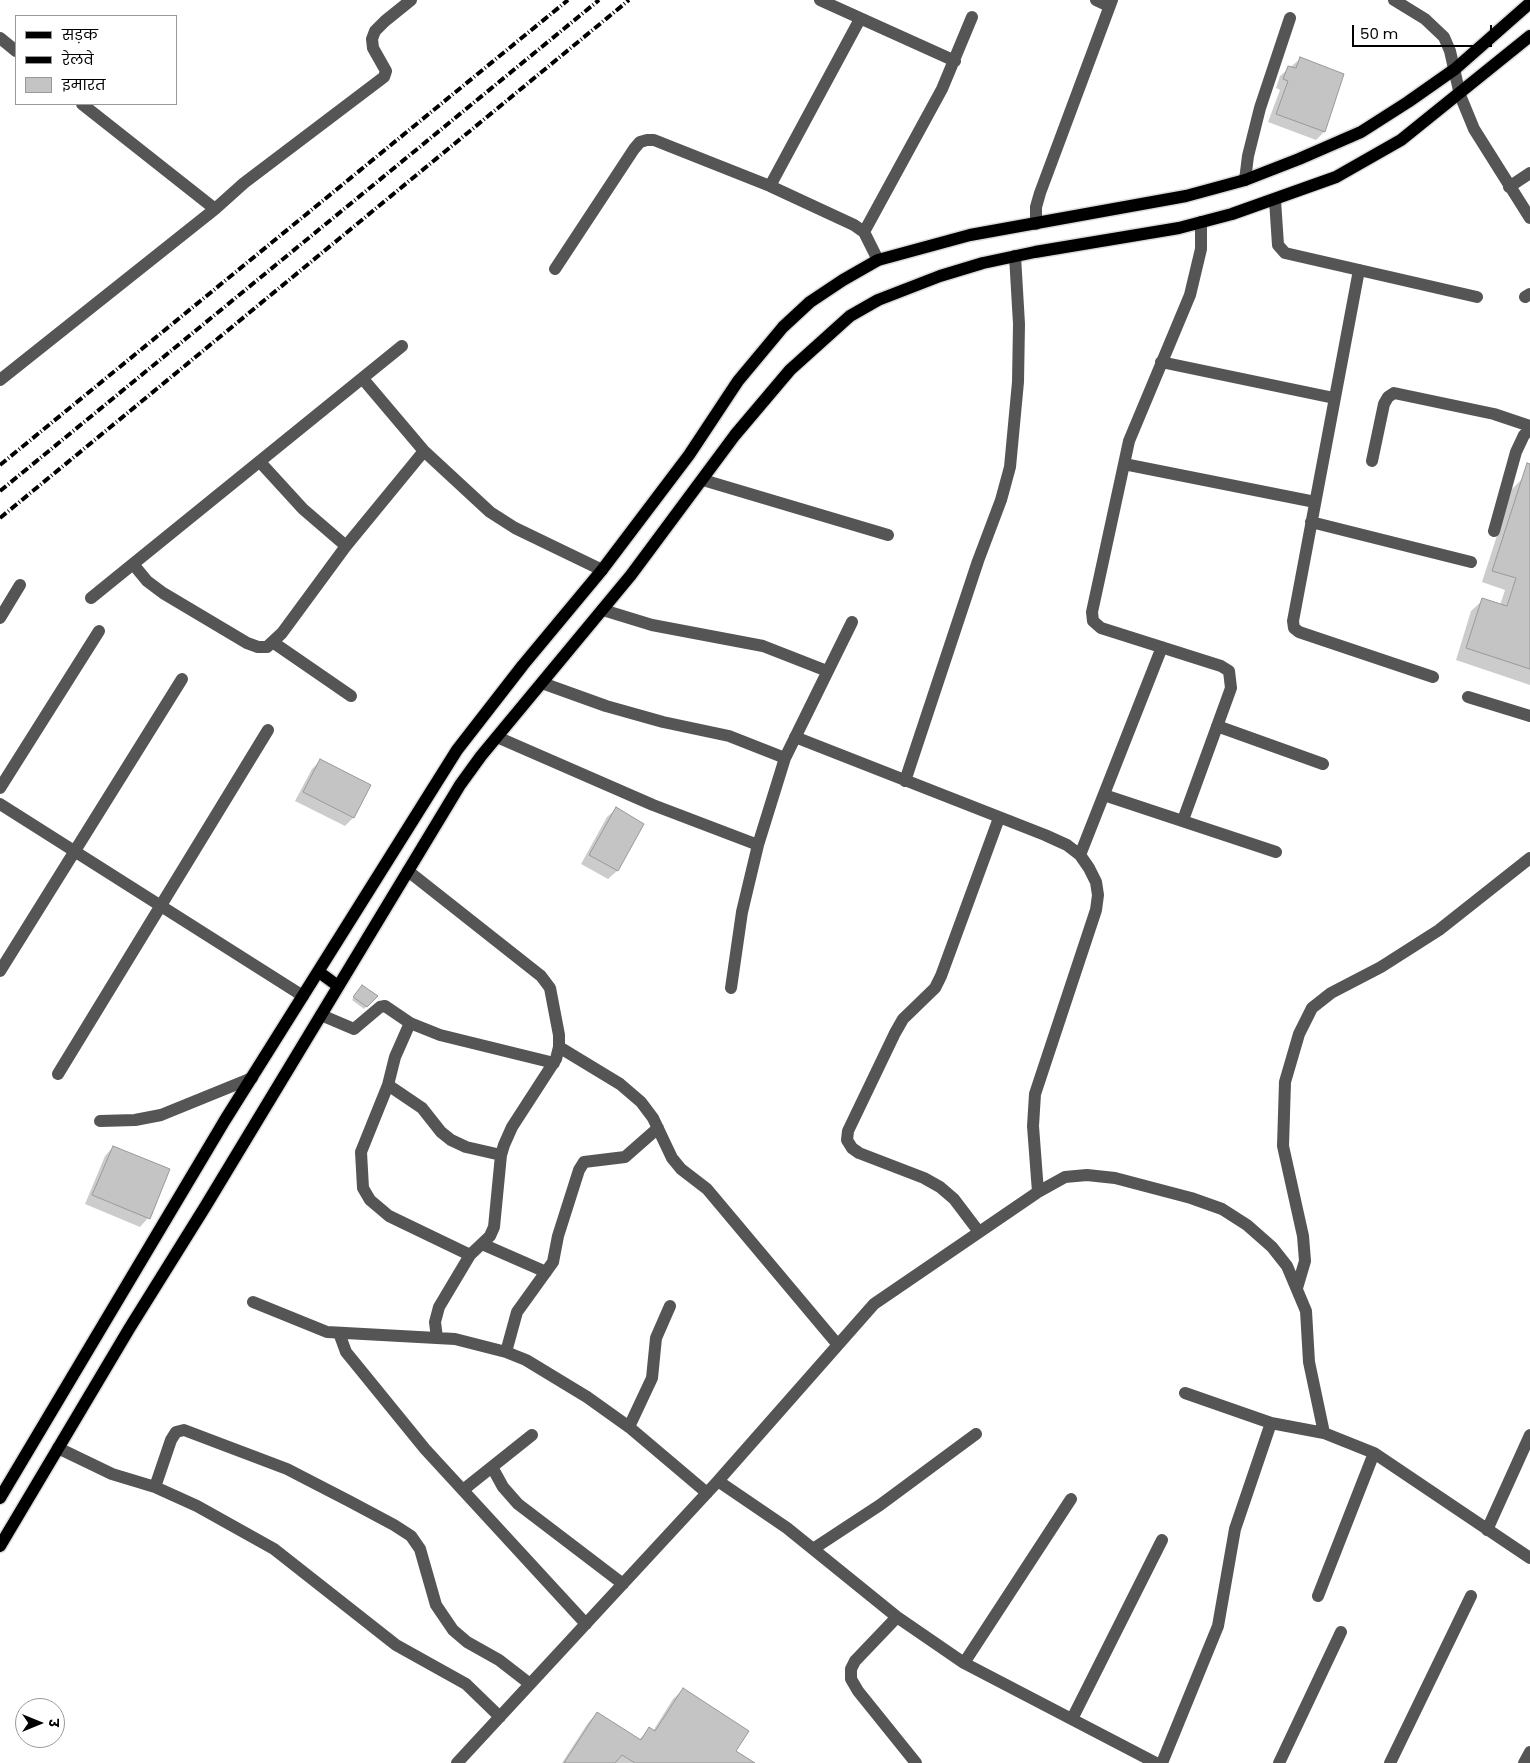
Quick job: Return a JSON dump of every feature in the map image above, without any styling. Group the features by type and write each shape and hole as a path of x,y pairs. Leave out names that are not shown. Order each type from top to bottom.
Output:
{"main road":[{"path":"0,1498 252,1078 457,750 523,665 602,570 689,455 758,354 783,327 810,302 878,260 970,235 1144,205 1246,180 1362,132 1454,69 1530,3"},
{"path":"0,1546 460,786 497,737 603,610 751,416 790,370 850,316 878,300 940,276 1015,256 1136,236 1202,222 1275,200 1336,177 1402,140 1460,95 1530,36"},
{"path":"319,972 338,986"}],"street":[{"path":"0,380 306,134 384,77 386,72 373,48 372,38 385,21 411,0"},
{"path":"820,0 955,60"},
{"path":"1036,224 1036,207 1040,193 1110,3 1096,0"},
{"path":"1395,0 1436,28 1444,37 1460,95 1474,129 1530,218"},
{"path":"864,232 942,89 972,18"},
{"path":"1246,180 1248,156 1260,108 1290,18"},
{"path":"770,186 860,19"},
{"path":"0,38 15,50"},
{"path":"83,105 215,209"},
{"path":"554,270 640,142 654,140 770,186 854,225 864,232 878,260"},
{"path":"1509,187 1530,173"},
{"path":"1275,200 1278,245 1285,253 1476,297"},
{"path":"1183,820 1231,688 1229,671 1221,666 1101,628 1093,621 1092,612 1130,441 1190,295 1199,258 1202,222"},
{"path":"905,781 978,561 1001,500 1010,467 1018,382 1019,324 1015,256"},
{"path":"1359,270 1294,614 1294,628 1309,636 1433,677"},
{"path":"91,598 364,379 402,346"},
{"path":"1161,362 1334,398"},
{"path":"364,379 424,451 490,512 514,528 602,570"},
{"path":"1372,461 1384,404 1388,397 1394,394 1494,414 1530,426"},
{"path":"1494,531 1516,452 1524,435 1530,430"},
{"path":"133,564 147,580 164,593 247,643 258,647 267,647 274,643 346,546 424,451"},
{"path":"260,462 303,508 346,546"},
{"path":"1124,464 1315,502"},
{"path":"703,480 888,535"},
{"path":"1311,522 1471,562"},
{"path":"0,618 20,585"},
{"path":"603,610 652,625 763,646 827,671"},
{"path":"731,988 742,912 758,845 785,758 852,622"},
{"path":"0,788 99,631"},
{"path":"274,643 351,696"},
{"path":"1080,855 1162,647"},
{"path":"0,971 76,852 182,679"},
{"path":"542,682 625,711 729,736 785,758"},
{"path":"1468,697 1530,716"},
{"path":"1217,726 1323,764"},
{"path":"58,1074 268,730"},
{"path":"497,737 653,805 758,845"},
{"path":"795,738 1068,845 1080,855 1096,882 1098,895 1096,910 1035,1094 1033,1117 1038,1192"},
{"path":"1104,795 1276,852"},
{"path":"0,804 303,996"},
{"path":"979,1232 954,1199 940,1187 924,1178 859,1153 852,1148 847,1140 848,1131 903,1019 935,988 941,976 999,818"},
{"path":"1297,1288 1305,1261 1302,1236 1283,1146 1285,1082 1299,1034 1312,1008 1331,993 1381,967 1439,930 1530,858"},
{"path":"408,871 541,976 550,988 553,999 560,1047 554,1063 512,1127 501,1155 494,1227 490,1236 470,1255 438,1308 435,1322 437,1338"},
{"path":"321,1015 354,1029 385,1006 410,1023 473,1044 554,1063"},
{"path":"410,1023 395,1058 388,1085 361,1152 364,1188 370,1200 389,1216 470,1255"},
{"path":"560,1047 620,1084 641,1102 658,1128 672,1158 681,1169 707,1189 838,1345"},
{"path":"100,1121 135,1120 161,1115 252,1078"},
{"path":"388,1085 422,1108 441,1132 451,1140 466,1147 501,1155"},
{"path":"506,1352 517,1312 546,1272 556,1254 558,1236 579,1170 584,1162 625,1157 658,1128"},
{"path":"457,1763 718,1482 874,1304 1038,1192 1065,1177 1087,1175 1115,1178 1191,1198 1222,1209 1247,1225 1272,1247 1287,1266 1306,1311 1309,1362 1324,1433"},
{"path":"482,1244 546,1272"},
{"path":"253,1302 313,1328 339,1333 455,1339 506,1352 526,1360 587,1396 629,1427 707,1493"},
{"path":"629,1427 652,1378 656,1338 670,1306"},
{"path":"339,1333 346,1352 425,1449 586,1624"},
{"path":"1185,1393 1271,1422 1324,1433 1374,1453 1530,1558"},
{"path":"1162,1763 1218,1626 1235,1529 1271,1422"},
{"path":"155,1487 171,1440 176,1432 184,1430 287,1469 364,1509 411,1536 420,1549 425,1562 436,1605 453,1630 467,1642 499,1660 530,1684"},
{"path":"812,1549 880,1505 976,1434"},
{"path":"463,1490 532,1435"},
{"path":"1487,1530 1530,1435"},
{"path":"58,1448 112,1474 155,1487 197,1506 286,1556 340,1604 396,1645 466,1684 500,1717"},
{"path":"1318,1596 1374,1453"},
{"path":"492,1467 503,1487 518,1504 623,1584"},
{"path":"718,1482 787,1528 897,1617 964,1663 1156,1763"},
{"path":"964,1663 1071,1498"},
{"path":"1072,1719 1162,1540"},
{"path":"1390,1763 1471,1596"},
{"path":"897,1617 855,1661 851,1669 851,1679 863,1698 916,1763"},
{"path":"1278,1763 1341,1632"},
{"path":"1524,1763 1530,1752"}],"building":[{"path":"1300,57 1344,74 1325,132 1276,114 1288,81 1283,79 1288,66 1296,68"},
{"path":"1527,463 1530,464 1530,669 1466,648 1482,598 1507,606 1516,578 1492,571"},
{"path":"320,759 371,785 354,818 303,792"},
{"path":"616,807 644,824 618,871 589,855"},
{"path":"362,985 378,996 367,1007 353,997"},
{"path":"113,1146 170,1169 150,1219 92,1195"},
{"path":"683,1688 749,1731 736,1751 755,1763 635,1763 622,1755 615,1763 564,1763 597,1712 641,1740 649,1727 655,1731"}],"railway":[{"path":"0,465 568,0"},
{"path":"0,491 599,0"},
{"path":"0,518 629,0"}]}
